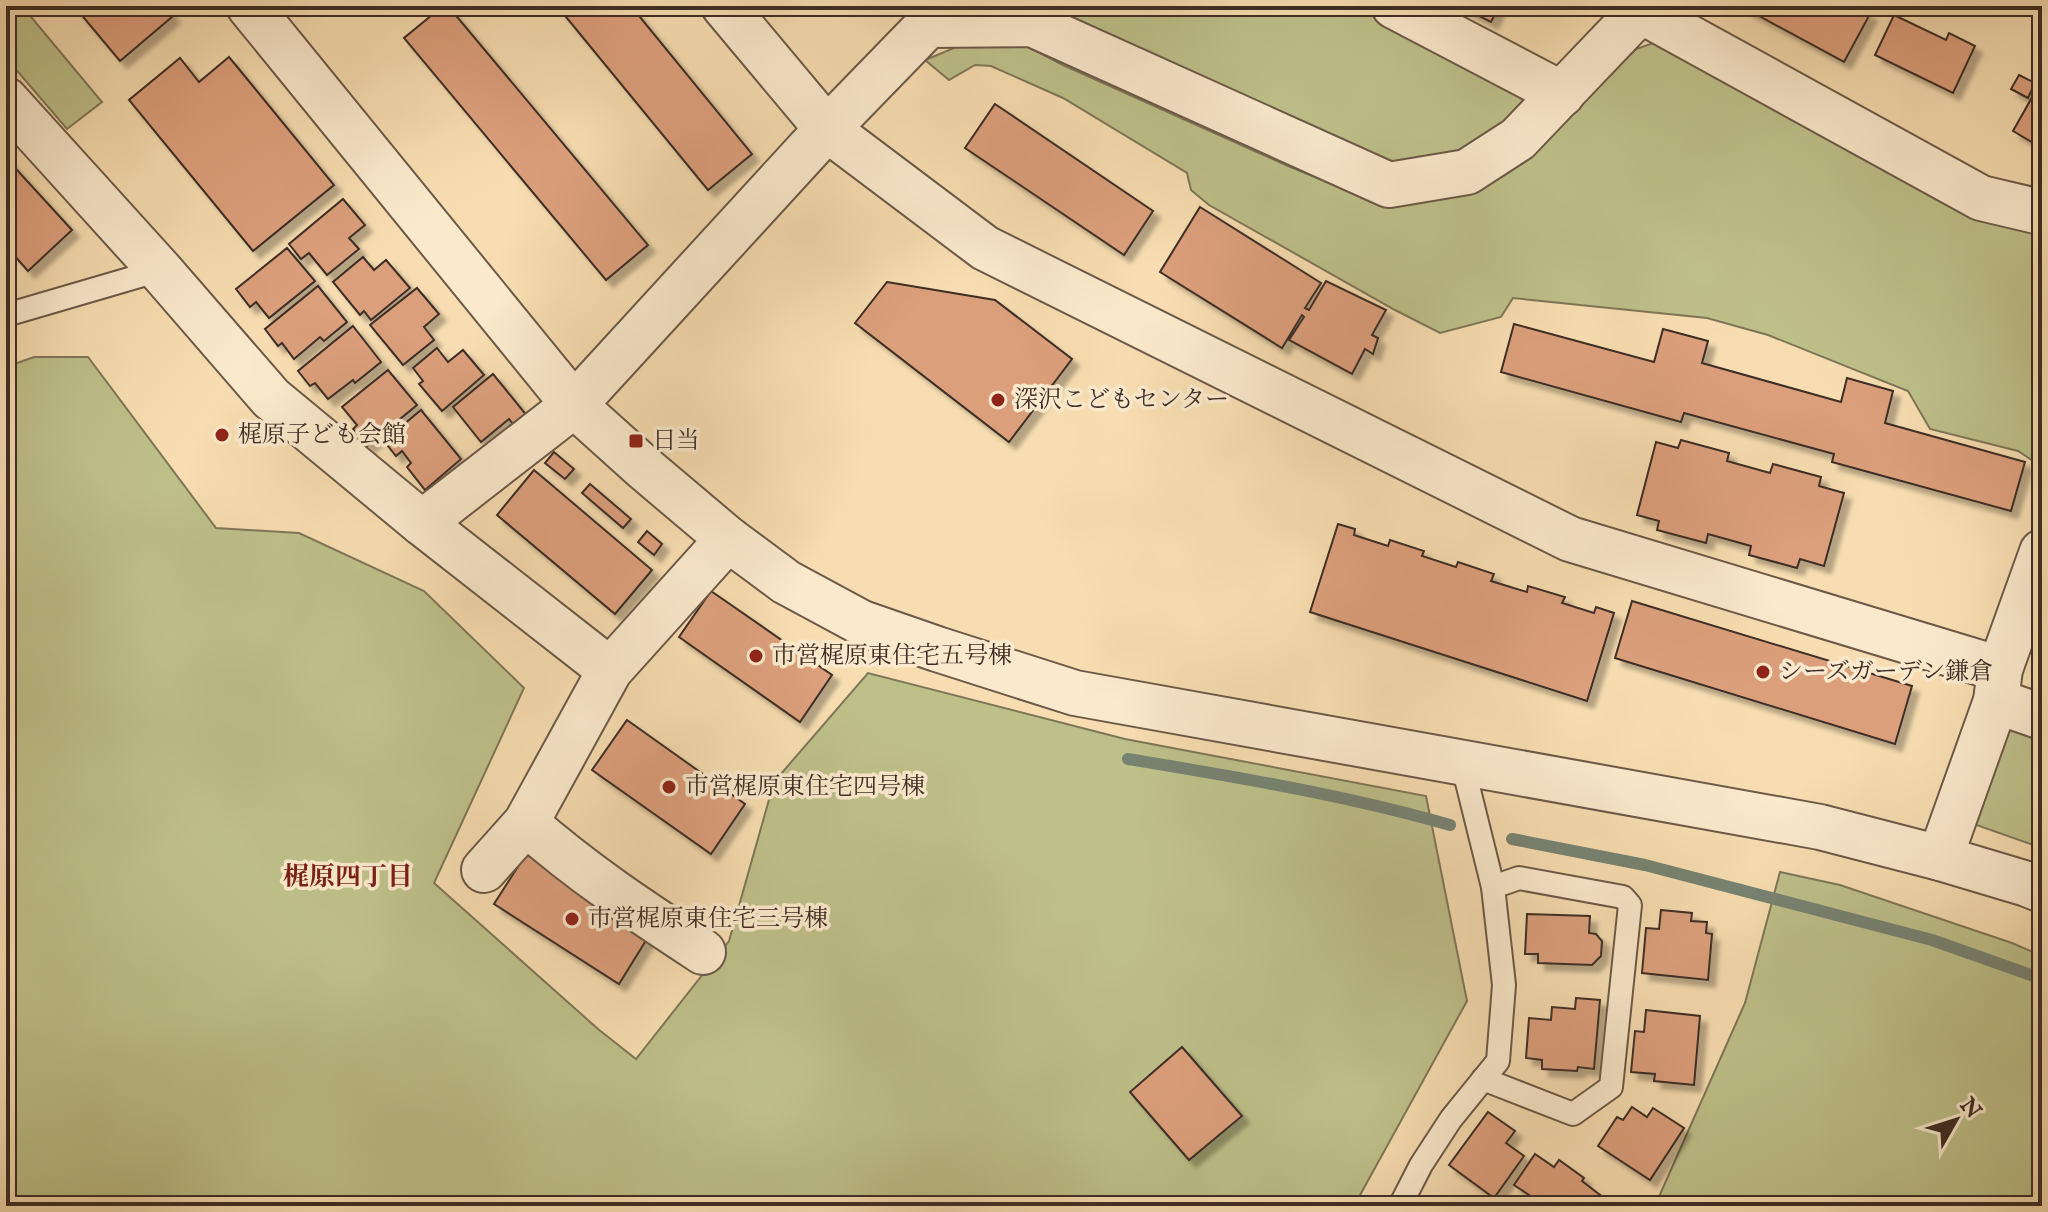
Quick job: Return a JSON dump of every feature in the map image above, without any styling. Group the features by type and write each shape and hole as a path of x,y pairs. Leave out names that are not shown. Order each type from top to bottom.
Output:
{"street":[{"path":"249,6 574,405 728,539 786,582 862,623 1075,693 1820,827 1940,858 2042,890"},
{"path":"724,6 827,129 985,248 1570,539 1998,685 2042,717"},
{"path":"1394,6 1562,94"},
{"path":"422,523 574,405 827,129 928,25 1032,24 1389,185 1467,172 1518,139 1643,8 1981,198 2036,211 2042,209"},
{"path":"6,100 271,398 422,523 610,670"},
{"path":"484,870 526,823 610,670 728,539"},
{"path":"1940,858 2042,552"},
{"path":"526,823 573,863 703,952"}],"lane":[{"path":"6,315 160,270"},
{"path":"1400,1206 1421,1165 1451,1119 1498,1061 1504,985 1493,887 1462,762"},
{"path":"1483,1079 1573,1114 1611,1087 1630,905 1623,897 1519,878 1493,887"}],"green space":[{"path":"6,6 22,6 102,102 67,129 6,58"},
{"path":"1029,6 1362,6 1445,48 1525,99 1508,128 1461,152 1392,168"},
{"path":"1017,41 1063,65 1373,201 1538,147 1636,49 1659,41 2042,222 2042,467 2018,451 1930,429 1908,391 1768,335 1707,318 1513,298 1501,317 1440,333 1209,205 1191,190 1187,173 1063,98 991,66 975,65 949,80 925,60 966,43"},
{"path":"34,357 88,357 216,528 299,533 424,591 524,688 434,883 636,1059 729,941 774,782 868,673 1125,739 1426,796 1467,1001 1354,1206 6,1206 6,367"},
{"path":"2012,724 2042,735 2042,848 1965,821 1995,733"},
{"path":"1780,872 1840,885 2042,956 2042,1206 1652,1206 1658,1199 1745,1003"}],"building":[{"path":"74,6 165,6 173,16 120,61"},
{"path":"443,6 448,6 648,245 606,280 404,38"},
{"path":"557,6 631,6 752,154 708,190"},
{"path":"1459,6 1499,6 1491,22"},
{"path":"1748,6 1854,6 1870,14 1844,62 1746,9"},
{"path":"2027,6 2042,6 2042,15"},
{"path":"1894,15 1946,40 1949,33 1975,46 1953,93 1875,55"},
{"path":"229,57 334,185 253,251 129,100 180,58 199,82"},
{"path":"2019,75 2035,83 2028,98 2011,89"},
{"path":"2039,85 2042,87 2042,148 2013,131"},
{"path":"995,104 1153,211 1124,255 965,148"},
{"path":"6,158 72,230 28,271 6,246"},
{"path":"343,199 365,225 349,238 359,249 327,275 309,253 301,259 289,244"},
{"path":"1200,207 1321,283 1305,308 1309,310 1326,281 1386,310 1372,335 1378,338 1373,354 1365,349 1352,374 1289,340 1304,317 1302,315 1282,348 1160,272"},
{"path":"287,248 315,281 269,318 256,302 250,307 236,289"},
{"path":"363,257 374,270 386,260 410,288 371,320 364,311 360,315 333,282"},
{"name":"深沢こどもセンター","path":"887,282 995,300 1072,359 1009,442 855,323"},
{"path":"318,286 347,322 324,341 320,337 294,359 282,343 278,346 265,329"},
{"path":"417,288 439,314 424,327 434,340 403,365 370,325"},
{"path":"1514,324 1654,362 1663,329 1708,341 1702,363 1841,402 1847,378 1893,391 1885,423 2025,462 2011,511 1832,462 1834,454 1684,413 1681,422 1501,372"},
{"path":"353,326 381,362 328,399 315,383 310,386 298,371"},
{"path":"437,348 448,362 463,350 484,375 442,411 419,384 423,381 413,368"},
{"path":"388,370 417,405 367,446 353,429 357,425 342,407"},
{"path":"493,374 528,417 516,428 509,419 481,442 453,407"},
{"path":"421,410 461,459 425,490 407,467 411,463 402,451 396,456 384,441"},
{"path":"1681,440 1729,453 1727,461 1770,473 1773,464 1821,477 1819,486 1844,493 1824,566 1800,559 1797,568 1749,555 1751,546 1708,534 1706,543 1657,530 1659,521 1637,515 1656,442 1678,448"},
{"path":"554,452 574,469 565,479 545,463"},
{"path":"534,470 652,570 615,614 497,515"},
{"path":"590,484 631,519 623,528 582,493"},
{"path":"1338,524 1355,529 1354,535 1388,546 1390,540 1424,551 1422,556 1456,567 1458,562 1494,574 1491,581 1527,592 1528,586 1565,597 1562,603 1594,613 1596,607 1614,613 1587,701 1310,612"},
{"path":"647,531 662,544 654,555 638,542"},
{"name":"市営梶原東住宅五号棟","path":"711,591 832,675 800,722 679,637"},
{"name":"シーズガーデン鎌倉","path":"1632,601 1912,686 1895,744 1615,658"},
{"path":"2042,614 2042,656 2029,651"},
{"name":"市営梶原東住宅四号棟","path":"627,720 745,804 711,854 592,770"},
{"name":"市営梶原東住宅三号棟","path":"526,854 650,934 619,984 494,904"},
{"path":"1661,910 1692,913 1691,921 1707,922 1706,933 1712,934 1708,980 1642,973 1646,928 1659,929"},
{"path":"1527,914 1590,916 1589,933 1596,934 1602,941 1601,956 1592,965 1538,963 1538,954 1525,954"},
{"path":"1576,998 1600,1000 1594,1069 1542,1069 1542,1060 1526,1058 1529,1018 1551,1020 1552,1007 1575,1009"},
{"path":"1646,1010 1700,1016 1694,1085 1654,1081 1655,1074 1631,1072 1635,1031 1644,1032"},
{"path":"1182,1047 1242,1116 1189,1160 1130,1092"},
{"path":"1632,1107 1647,1117 1653,1108 1684,1128 1650,1180 1598,1146 1617,1117 1623,1120"},
{"path":"1488,1112 1515,1131 1506,1143 1524,1156 1494,1198 1449,1165"},
{"path":"1535,1154 1554,1167 1559,1160 1584,1178 1582,1181 1600,1195 1592,1206 1525,1206 1532,1197 1514,1185"}],"waterway":[{"path":"1128,759 1330,796 1450,825"},
{"path":"1512,839 1645,865 1932,940 2042,979"}],"place":[{"name":"深沢こどもセンター","path":"998,400"},
{"name":"梶原子ども会館","path":"222,435"},
{"name":"日当","path":"636,441"},
{"name":"市営梶原東住宅五号棟","path":"756,656"},
{"name":"シーズガーデン鎌倉","path":"1763,672"},
{"name":"市営梶原東住宅四号棟","path":"669,787"},
{"name":"市営梶原東住宅三号棟","path":"572,919"}],"district":[{"name":"梶原四丁目","path":"348,877"}]}
